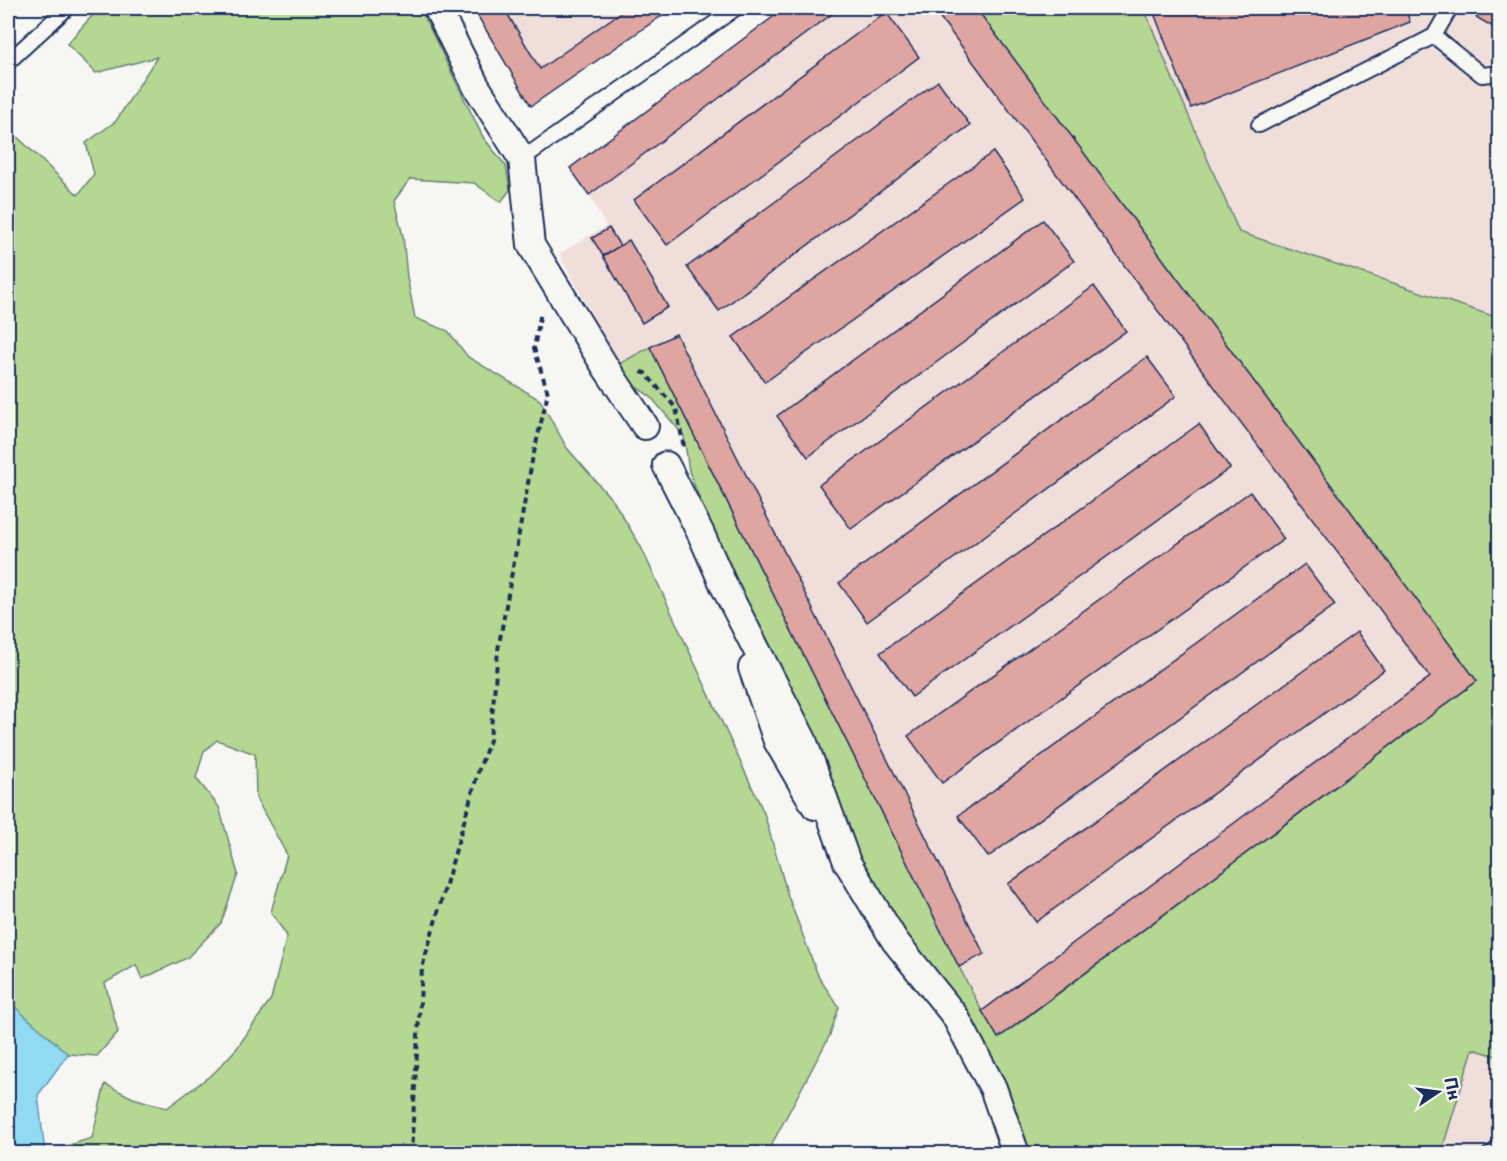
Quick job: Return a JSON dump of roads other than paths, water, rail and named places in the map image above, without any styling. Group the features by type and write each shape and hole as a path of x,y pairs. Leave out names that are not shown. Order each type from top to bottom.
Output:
{"street":[{"path":"437,8 476,86 522,159 531,245 606,368 645,426"},
{"path":"666,465 724,586 803,740 847,862 895,940 955,1016 993,1088 1016,1154"}],"lane":[{"path":"8,62 67,8"},
{"path":"522,159 736,8"},
{"path":"1259,125 1434,36 1450,8"},
{"path":"1434,36 1482,75 1500,73"},
{"path":"1490,1154 1500,1147"}],"water":[{"path":"8,1001 68,1054 38,1095 45,1153 8,1153"}]}
